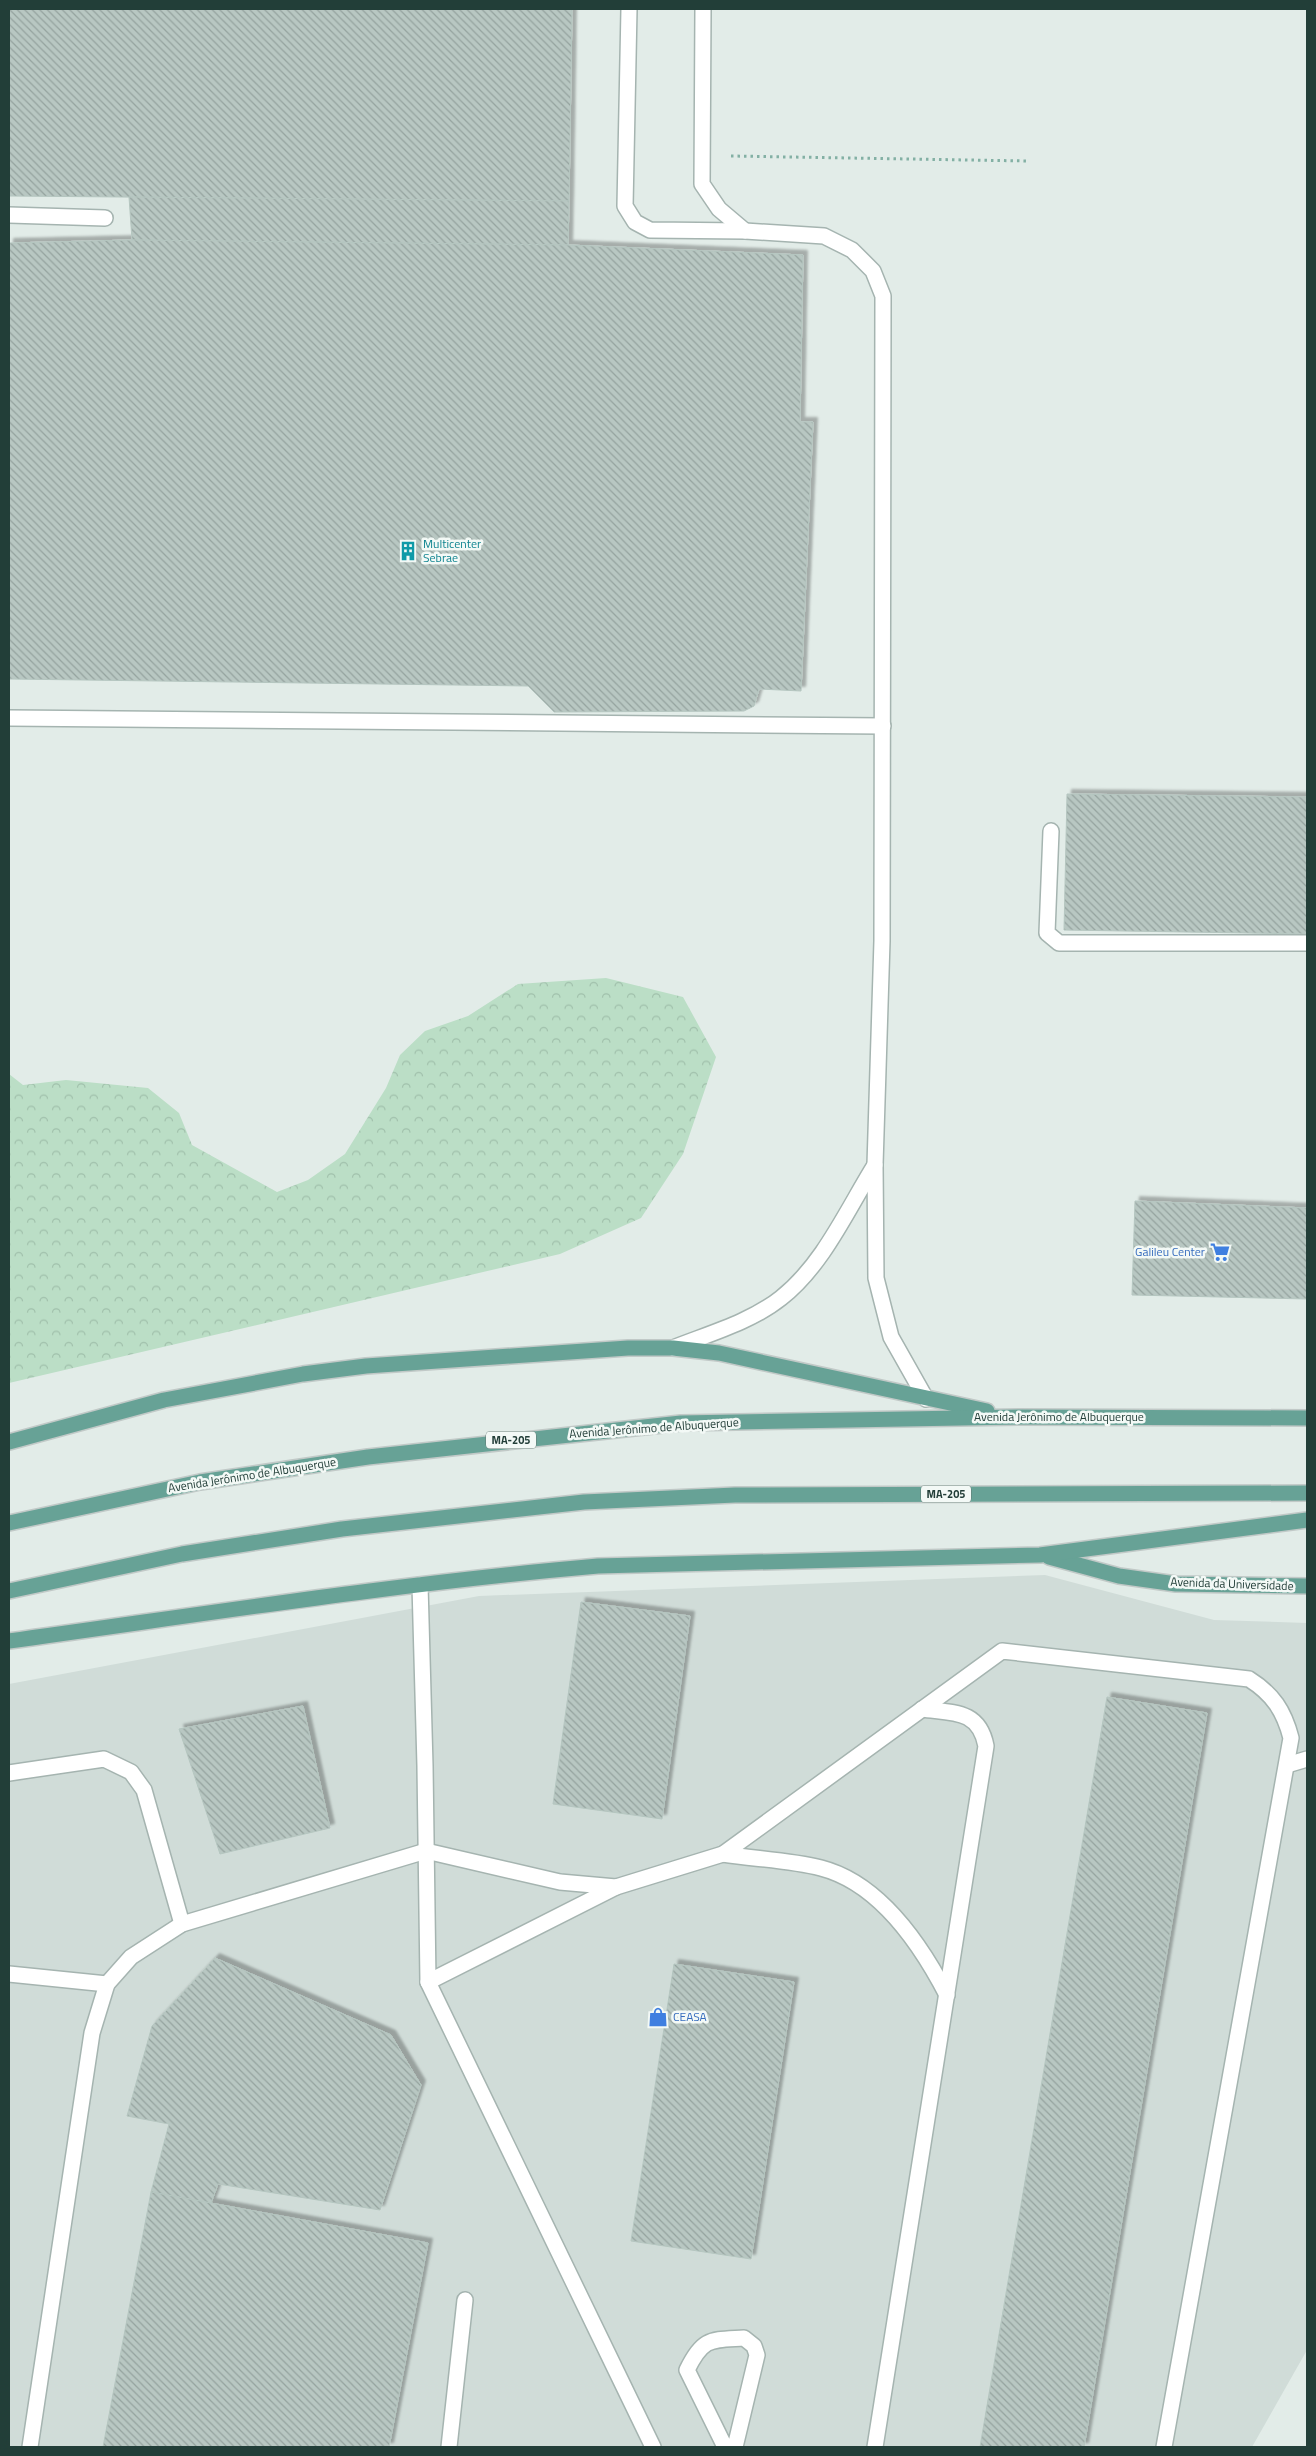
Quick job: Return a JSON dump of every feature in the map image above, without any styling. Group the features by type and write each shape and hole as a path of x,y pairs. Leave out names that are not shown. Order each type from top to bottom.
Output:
{"main road":[{"path":"9,1442 164,1400 302,1374 366,1366 576,1350 673,1348 719,1353 926,1399"},
{"name":"MA-205","path":"926,1399 1019,1417"},
{"name":"Avenida Jerônimo de Albuquerque","path":"9,1523 200,1482 368,1457 580,1432 691,1423 1019,1417 1307,1418"},
{"name":"MA-205","path":"9,1591 182,1554 342,1529 584,1502 745,1495 1307,1493"},
{"path":"9,1641 420,1585 598,1566 1040,1555 1307,1520"},
{"name":"Avenida da Universidade","path":"1040,1555 1119,1576 1148,1580 1211,1586 1307,1586"}],"lane":[{"path":"629,9 625,206 634,222 650,230 745,231 824,236 852,250 873,271 882,296 882,941 875,1165 876,1278 891,1337 926,1399"},
{"path":"703,9 702,184 719,209 745,231"},
{"path":"9,215 105,218"},
{"path":"9,718 883,726"},
{"path":"1051,831 1047,933 1059,943 1307,943"},
{"path":"673,1348 764,1310 796,1285 812,1268 875,1165"},
{"path":"420,1585 428,1982 653,2447"},
{"path":"428,1982 616,1887 723,1854 1002,1651 1249,1679 1264,1689 1277,1703 1286,1719 1291,1738 1164,2447"},
{"path":"875,2447 986,1746 984,1733 975,1722 964,1714 922,1709"},
{"path":"9,1773 104,1759 131,1772 144,1790 182,1924"},
{"path":"1287,1765 1307,1759"},
{"path":"30,2447 92,2033 107,1984 131,1957 182,1924 426,1851 560,1882 616,1887"},
{"path":"723,1854 822,1868 861,1888 885,1907 908,1932 929,1961 947,1995"},
{"path":"9,1974 107,1984"},
{"path":"449,2447 465,2300"},
{"path":"725,2447 687,2370 696,2351 711,2340 744,2338 754,2346 757,2355 735,2447"}],"path":[{"path":"702,156 1027,161"}],"shaded area":[{"name":"CEASA","path":"1045,1575 1214,1620 1307,1623 1307,2350 1252,2447 9,2447 9,1684 479,1596"}],"green space":[{"path":"606,978 683,997 716,1057 683,1154 641,1218 560,1254 9,1383 9,1074 23,1085 66,1080 148,1088 179,1113 192,1145 277,1192 308,1180 345,1154 386,1088 400,1055 425,1031 468,1016 518,984"}],"building":[{"path":"9,9 572,9 569,201 9,196"},
{"path":"129,197 569,201 568,245 132,240"},
{"name":"Multicenter Sebrae","path":"132,240 568,245 803,255 800,422 813,422 801,691 759,689 754,706 744,711 554,712 528,686 9,679 9,243"},
{"path":"1067,794 1307,797 1307,934 1064,930"},
{"name":"Galileu Center","path":"1135,1201 1307,1208 1307,1299 1132,1295"},
{"path":"581,1602 690,1616 662,1819 553,1804"},
{"path":"1107,1697 1207,1713 1084,2447 980,2447"},
{"path":"303,1706 330,1828 220,1854 179,1729"},
{"path":"215,1958 391,2035 421,2085 380,2210 218,2184 211,2203 151,2192 169,2124 127,2116 152,2026"},
{"path":"674,1964 794,1982 751,2259 631,2241"},
{"path":"151,2192 428,2243 389,2447 103,2447"}],"place":[{"name":"Multicenter Sebrae","path":"408,551"},
{"name":"Galileu Center","path":"1220,1252"},
{"name":"CEASA","path":"658,2017"}]}
